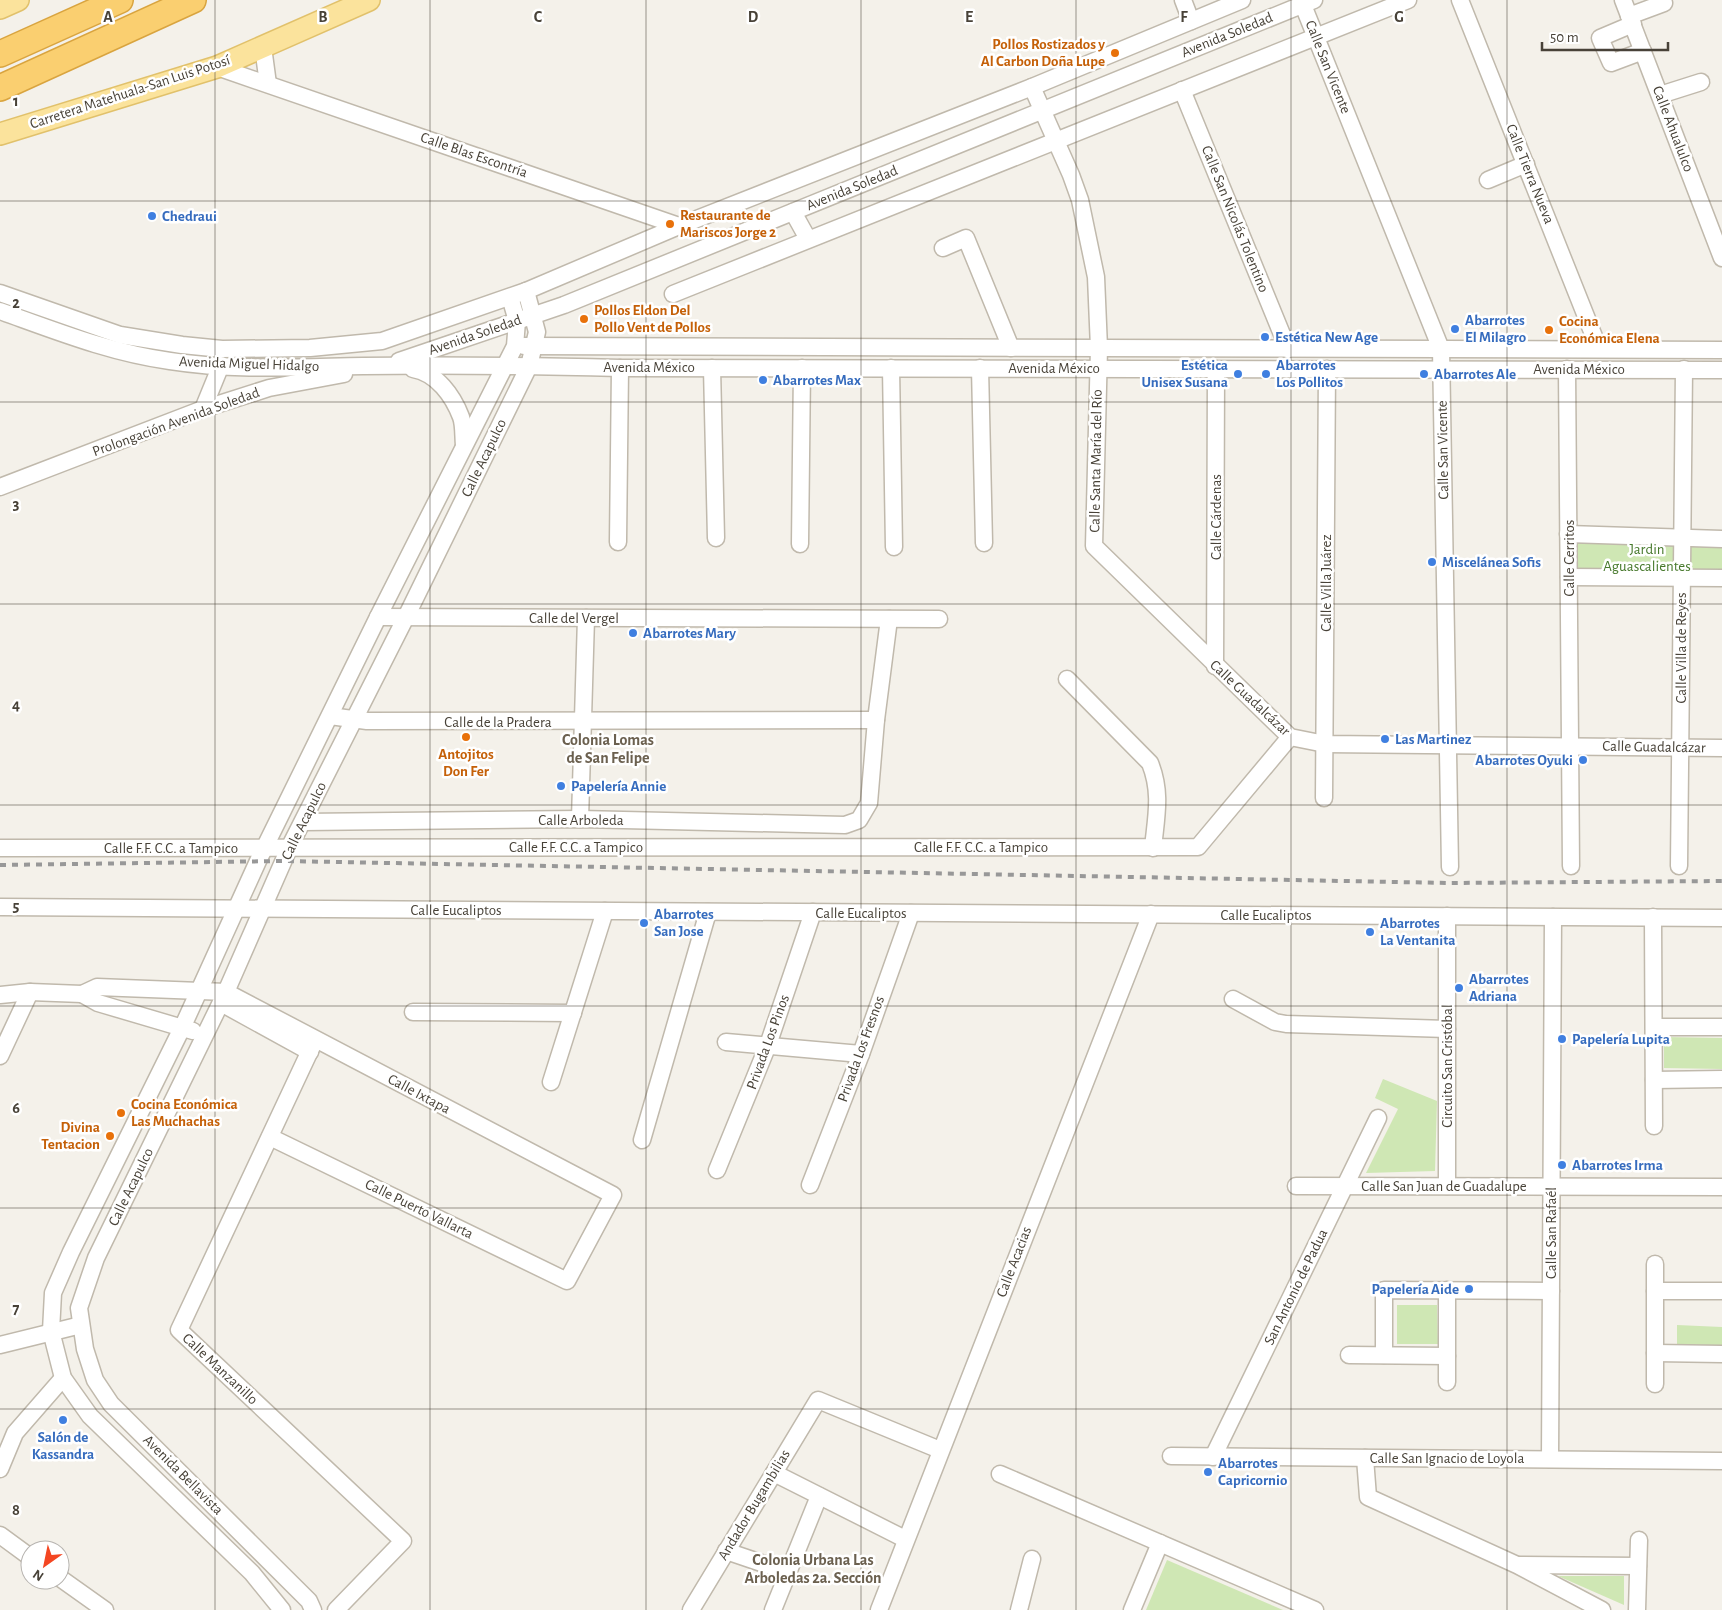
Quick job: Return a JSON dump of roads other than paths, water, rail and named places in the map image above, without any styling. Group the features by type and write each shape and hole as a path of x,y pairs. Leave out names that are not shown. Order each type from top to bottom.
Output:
{"highway":[{"path":"0,54 120,0"},
{"path":"0,88 193,0"}],"main road":[{"path":"0,8 18,0"},
{"name":"Carretera Matehuala-San Luis Potosí","path":"0,134 217,67 369,0"}],"street":[{"path":"1183,0 1191,21"},
{"name":"Avenida Soledad","path":"382,340 526,291 679,226 1032,86 1242,0"},
{"path":"673,294 1408,0"},
{"name":"Calle Tierra Nueva","path":"1460,0 1599,349"},
{"name":"Calle Ahualulco","path":"1623,0 1722,258"},
{"name":"Avenida Soledad","path":"386,366 534,316 1306,2"},
{"name":"Calle San Vicente","path":"1306,2 1316,36 1441,349 1450,866"},
{"path":"1643,51 1611,64 1600,38 1664,3"},
{"path":"263,47 268,84"},
{"name":"Calle Blas Escontría","path":"217,67 679,226"},
{"path":"1660,96 1701,82"},
{"name":"Calle Santa María del Río","path":"1032,86 1071,175 1090,240 1099,308 1094,546"},
{"name":"Calle San Nicolás Tolentino","path":"1182,90 1288,349"},
{"path":"1488,180 1526,164"},
{"path":"793,212 808,239"},
{"path":"943,248 966,238 1011,348"},
{"name":"Calle Acapulco","path":"81,1325 79,1308 96,1258 224,998 290,846 406,618 529,366 537,332 526,291"},
{"name":"Avenida Miguel Hidalgo","path":"0,293 120,335 182,346 222,349 310,348 382,340"},
{"name":"Calle Acapulco","path":"51,1331 53,1293 71,1252 183,1026 265,848 378,617 515,346 517,321 510,297"},
{"name":"Avenida Miguel Hidalgo","path":"0,311 69,336 119,351 170,361 221,365 386,366"},
{"name":"Avenida México","path":"515,346 1288,349 1718,348"},
{"path":"203,409 221,365"},
{"path":"386,366 423,371 443,385 462,418 464,445"},
{"name":"Avenida México","path":"386,366 1722,370"},
{"name":"Prolongación Avenida Soledad","path":"0,487 203,409 269,388 386,366"},
{"path":"618,542 620,368"},
{"path":"712,368 716,538"},
{"path":"800,544 802,368"},
{"path":"891,368 894,547"},
{"path":"980,368 984,543"},
{"name":"Calle Cárdenas","path":"1215,666 1216,369"},
{"name":"Calle Villa Juárez","path":"1324,798 1327,369"},
{"name":"Calle Cerritos","path":"1567,369 1571,866"},
{"name":"Calle Villa de Reyes","path":"1679,866 1684,370"},
{"path":"1568,534 1722,539"},
{"name":"Calle Guadalcázar","path":"1094,546 1290,737 1325,744 1722,748"},
{"path":"1569,577 1722,578"},
{"name":"Calle del Vergel","path":"378,617 940,619"},
{"path":"580,820 586,618"},
{"path":"876,720 889,619"},
{"path":"1067,679 1150,763 1159,793 1153,848"},
{"name":"Calle de la Pradera","path":"330,716 367,721 876,720"},
{"name":"Calle Arboleda","path":"303,822 580,820 845,825 859,820 868,803 876,720"},
{"name":"Calle F.F. C.C. a Tampico","path":"0,848 265,848 290,846 1198,847 1290,737"},
{"name":"Calle Eucaliptos","path":"0,907 1722,918"},
{"path":"551,1082 605,911"},
{"path":"642,1140 708,912"},
{"name":"Privada Los Pinos","path":"717,1170 768,1045 813,912"},
{"name":"Privada Los Fresnos","path":"810,1185 861,1054 911,913"},
{"name":"Calle Acacias","path":"879,1610 1151,914"},
{"name":"Circuito San Cristóbal","path":"1447,916 1447,1186"},
{"name":"Calle San Rafaél","path":"1550,1459 1553,917"},
{"path":"1654,917 1654,1126"},
{"path":"82,994 97,987 136,988 199,991 224,998"},
{"path":"134,1012 136,988"},
{"path":"0,1056 30,992"},
{"path":"0,995 30,992 82,994 98,1003 183,1026 205,1036"},
{"name":"Calle Ixtapa","path":"224,998 313,1046 613,1195 567,1281"},
{"path":"1233,999 1275,1022 1286,1024 1447,1029"},
{"path":"413,1012 573,1013"},
{"path":"1654,1027 1722,1026"},
{"path":"726,1042 861,1054"},
{"name":"Calle Manzanillo","path":"313,1046 178,1330 403,1540 336,1610"},
{"path":"1654,1080 1722,1079"},
{"name":"San Antonio de Padua","path":"1213,1457 1378,1118"},
{"name":"Calle Puerto Vallarta","path":"270,1137 567,1281"},
{"name":"Calle San Juan de Guadalupe","path":"1296,1186 1722,1187"},
{"path":"1655,1264 1655,1384"},
{"path":"1384,1355 1384,1290 1551,1291"},
{"path":"1447,1290 1447,1382"},
{"path":"1655,1291 1722,1291"},
{"path":"0,1345 81,1325"},
{"name":"Avenida Bellavista","path":"81,1325 84,1349 95,1380 111,1404 309,1601 313,1610"},
{"name":"Avenida Bellavista","path":"51,1331 63,1378 90,1416 252,1573 282,1610"},
{"path":"1655,1353 1722,1354"},
{"path":"1349,1355 1448,1356"},
{"path":"0,1469 15,1432 63,1378"},
{"name":"Andador Bugambilias","path":"691,1610 818,1400 940,1450"},
{"name":"Calle San Ignacio de Loyola","path":"1171,1456 1722,1461"},
{"path":"1365,1458 1368,1497 1517,1564 1602,1610"},
{"path":"774,1473 906,1539"},
{"path":"1000,1474 1315,1610"},
{"path":"773,1610 819,1496"},
{"path":"194,1518 210,1502"},
{"path":"0,1536 20,1550"},
{"path":"1637,1610 1639,1540"},
{"path":"1132,1610 1160,1543"},
{"path":"726,1551 788,1572"},
{"path":"1019,1610 1032,1559"},
{"path":"1517,1564 1638,1566"},
{"path":"70,1585 105,1610"}],"railway":[{"path":"0,865 284,861 1450,883 1722,881"}],"place":[{"name":"Pollos Rostizados y Al Carbon Doña Lupe","path":"1115,53"},
{"name":"Chedraui","path":"152,216"},
{"name":"Restaurante de Mariscos Jorge 2","path":"670,224"},
{"name":"Pollos Eldon Del Pollo Vent de Pollos","path":"584,319"},
{"name":"Abarrotes El Milagro","path":"1455,329"},
{"name":"Cocina Económica Elena","path":"1549,330"},
{"name":"Estética New Age","path":"1265,337"},
{"name":"Estética Unisex Susana","path":"1238,374"},
{"name":"Abarrotes Los Pollitos","path":"1266,374"},
{"name":"Abarrotes Ale","path":"1424,374"},
{"name":"Abarrotes Max","path":"763,380"},
{"name":"Miscelánea Sofis","path":"1432,562"},
{"name":"Abarrotes Mary","path":"633,633"},
{"name":"Antojitos Don Fer","path":"466,737"},
{"name":"Las Martinez","path":"1385,739"},
{"name":"Abarrotes Oyuki","path":"1583,760"},
{"name":"Papelería Annie","path":"561,786"},
{"name":"Abarrotes San Jose","path":"644,923"},
{"name":"Abarrotes La Ventanita","path":"1370,932"},
{"name":"Abarrotes Adriana","path":"1459,988"},
{"name":"Papelería Lupita","path":"1562,1039"},
{"name":"Cocina Económica Las Muchachas","path":"121,1113"},
{"name":"Divina Tentacion","path":"110,1136"},
{"name":"Abarrotes Irma","path":"1562,1165"},
{"name":"Papelería Aide","path":"1469,1289"},
{"name":"Salón de Kassandra","path":"63,1420"},
{"name":"Abarrotes Capricornio","path":"1208,1472"}],"district":[{"name":"Colonia Lomas de San Felipe","path":"608,749"},
{"name":"Colonia Urbana Las Arboledas 2a. Sección","path":"813,1569"}],"park label":[{"name":"Jardin Aguascalientes","path":"1647,558"}]}
